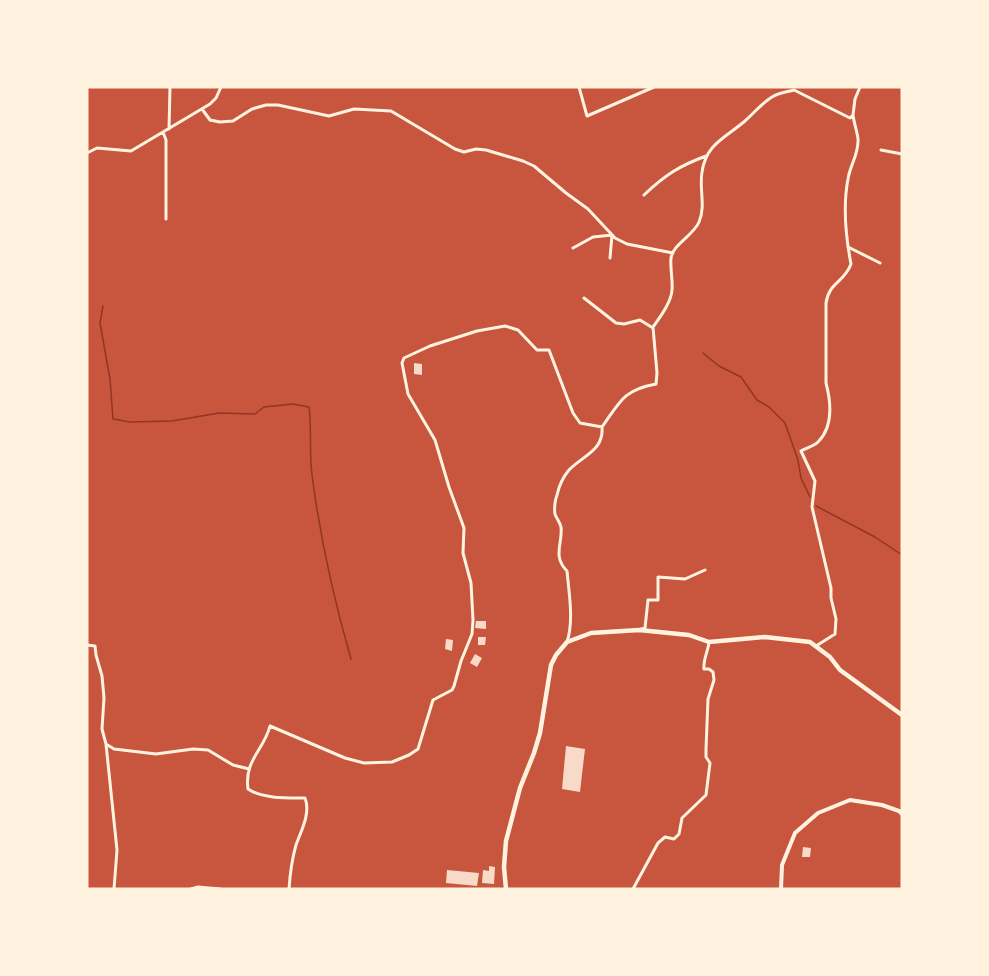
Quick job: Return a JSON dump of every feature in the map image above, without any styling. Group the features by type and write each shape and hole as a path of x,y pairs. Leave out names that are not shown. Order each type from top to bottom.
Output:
{"main road":[{"path":"506,889 504,867 509,829 520,788 540,733 551,665 567,642 591,633 639,630 689,635 709,642 765,637 810,642 830,657 840,670 902,715"}],"street":[{"path":"169,129 170,87"},
{"path":"87,153 97,148 131,151 202,110 216,98 220,87"},
{"path":"579,87 587,116 654,87"},
{"path":"816,646 835,634 836,619 825,558 813,518 815,481 801,452 818,441 830,423 830,402 826,382 826,303 828,292 843,278 852,264 848,247 846,192 850,170 855,161 858,138 853,115 855,99 860,87"},
{"path":"567,642 569,594 567,571 561,566 559,552 561,526 555,513 556,498 561,482 570,469 595,450 602,427 621,399 633,390 656,384 653,327 663,314 672,293 671,257 699,222 703,203 701,178 706,156 717,141 774,96 797,89 850,118 853,115"},
{"path":"202,110 210,120 220,122 233,121 252,109 266,105 278,105 329,116 354,109 391,111 455,149 464,152 476,149 486,150 534,166 588,209 612,236 627,244 673,253"},
{"path":"163,132 166,140 166,219"},
{"path":"881,150 902,154"},
{"path":"644,195 681,165 706,156"},
{"path":"573,248 593,237 612,236"},
{"path":"609,258 612,236"},
{"path":"848,247 880,263"},
{"path":"584,298 616,323 624,324 640,320 653,327"},
{"path":"289,889 292,862 306,817 307,802 305,798 262,795 252,792 248,789 247,782 249,769 270,726 345,758 364,763 392,762 409,755 418,749 433,700 454,687 472,634 471,583 463,553 464,528 435,440 408,394 403,376 404,358 430,346 477,331 505,326 518,330 537,350 549,350 573,413 580,423 602,427"},
{"path":"639,630 645,628 648,600 658,600 658,577 685,579 705,570"},
{"path":"633,889 658,843 665,837 674,839 679,834 682,818 706,795 710,763 706,757 708,699 714,680 713,672 704,669 704,657 708,652 709,642"},
{"path":"87,645 95,646 102,676 104,698 102,729 106,744 117,850 114,889"},
{"path":"106,744 114,749 156,754 193,749 208,750 233,765 249,769"},
{"path":"781,889 782,865 795,833 818,813 850,801 882,805 902,814"},
{"path":"191,889 198,887 220,889"}],"building":[{"path":"414,363 422,364 422,375 414,374"},
{"path":"476,621 486,621 486,629 475,628"},
{"path":"478,637 486,637 485,645 478,645"},
{"path":"446,639 453,640 452,651 445,649"},
{"path":"475,654 482,658 477,667 470,663"},
{"path":"566,746 585,749 580,792 562,789"},
{"path":"803,847 811,848 810,857 802,857"},
{"path":"489,866 495,867 494,884 482,883 483,870 489,871"},
{"path":"447,870 479,873 477,886 446,883"}],"waterway":[{"path":"103,306 100,323 110,379 113,419 130,422 172,421 219,413 255,414 264,407 293,404 309,407 311,466 319,522 333,591 351,659"},
{"path":"703,353 719,366 741,377 757,400 769,407 785,423 798,460 801,478 810,497"},
{"path":"816,506 875,537 902,555"}]}
